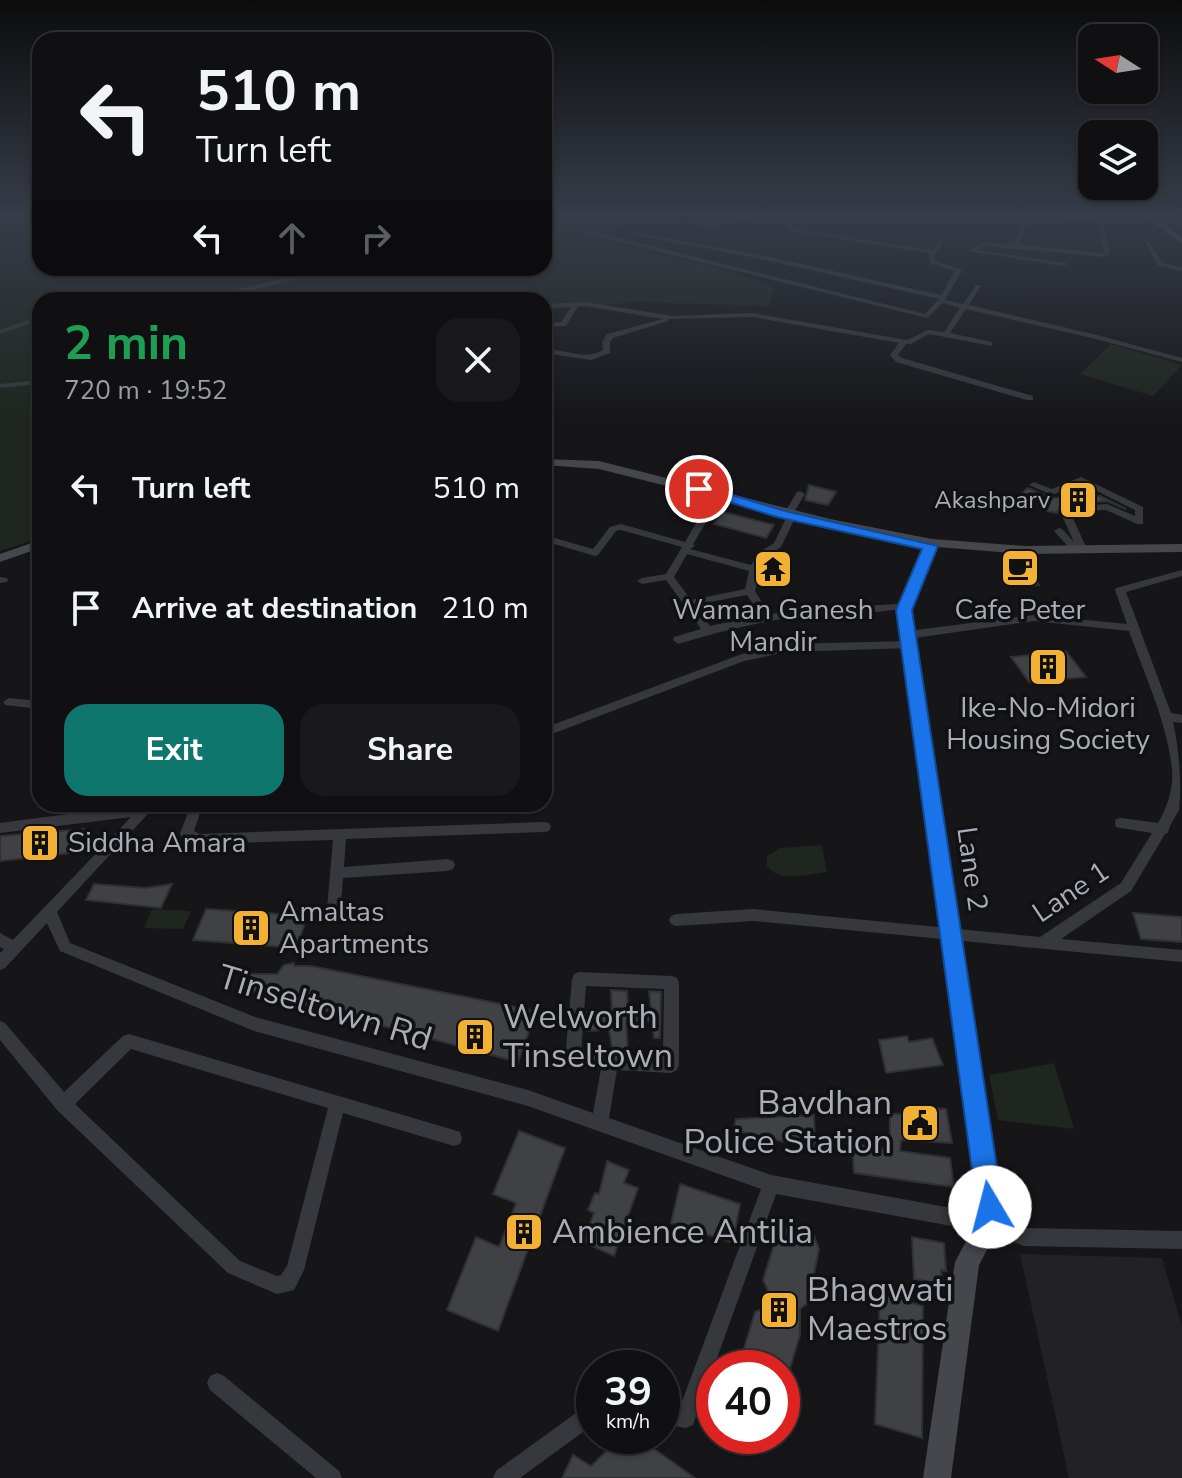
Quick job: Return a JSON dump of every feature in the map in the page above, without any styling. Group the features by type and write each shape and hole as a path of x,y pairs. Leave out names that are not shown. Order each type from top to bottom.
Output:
{"main road":[{"path":"552,462 599,465 790,514"},
{"path":"694,489 716,498 931,545 1023,555 1182,551"},
{"path":"931,545 1182,551"},
{"name":"Lane 2","path":"931,545 904,610 989,1222"},
{"path":"0,558 32,547"},
{"path":"937,1478 967,1262 989,1222"}],"street":[{"path":"230,292 274,283"},
{"path":"793,283 927,316 942,300 952,283"},
{"path":"871,283 1182,360"},
{"path":"946,334 978,286"},
{"path":"552,325 563,324 576,304"},
{"path":"552,306 576,304 673,318 744,315 904,341 912,341 928,332 989,344"},
{"path":"552,351 566,351 580,359 595,357 607,351 606,342 610,336 673,318"},
{"path":"0,332 32,321"},
{"path":"904,341 894,355 899,360 1030,398"},
{"path":"0,386 32,383"},
{"path":"1034,485 1052,492 1081,480 1140,509 1140,522 1107,507 1064,509 1079,549"},
{"path":"766,617 750,591 753,569 762,552 778,545 800,494"},
{"path":"642,581 669,577 716,498"},
{"path":"552,540 595,553 613,529 621,527 753,569"},
{"path":"1059,531 1079,549"},
{"name":"Lane 1","path":"676,920 753,915 1042,944 1126,887 1173,809 1180,774 1166,717 1120,590 1182,573"},
{"path":"669,577 707,629"},
{"path":"686,604 750,591"},
{"path":"678,640 707,629 766,617 896,607"},
{"path":"552,730 742,658 788,648 908,640 1034,618 1134,628"},
{"path":"9,702 32,704"},
{"path":"1166,717 1182,719"},
{"path":"0,828 113,812"},
{"path":"0,963 143,812"},
{"path":"194,812 187,834 190,838 544,827"},
{"path":"1121,823 1163,829"},
{"path":"301,913 333,915 340,834"},
{"path":"336,873 448,865"},
{"name":"Tinseltown Rd","path":"50,912 65,947 254,1024 514,1094 771,1184 989,1222 1027,1237 1182,1240"},
{"path":"0,939 14,948"},
{"path":"1042,944 1182,956"},
{"path":"579,979 672,983 671,1065 610,1062 573,1060 579,979"},
{"path":"0,1028 63,1104 234,1267 277,1285 287,1283 295,1270 337,1105"},
{"path":"63,1104 129,1041 454,1138"},
{"path":"600,1123 610,1062"},
{"path":"680,1417 686,1418 771,1184"},
{"path":"217,1383 332,1478"},
{"path":"503,1478 576,1425"}],"shaded area":[{"path":"0,283 763,283 774,288 769,306 633,302 552,309 552,292 32,292 32,541 0,551"},
{"path":"1111,344 1182,365 1153,396 1080,374"},
{"path":"822,845 827,872 787,876 773,872 767,866 767,856 780,848"},
{"path":"152,909 191,911 183,929 144,928"},
{"path":"1054,1063 1074,1129 998,1120 989,1075"},
{"path":"1020,1254 1162,1258 1182,1327 1182,1478 1069,1478"}],"building":[{"path":"809,485 836,492 828,505 805,500"},
{"path":"1028,488 1051,498 1100,496 1126,509 1107,501 1061,504 1057,513 1047,511 1046,503 1022,493"},
{"path":"723,512 774,525 766,538 714,524"},
{"name":"Waman Ganesh Mandir","path":"770,557 790,560 784,584 760,580 764,564"},
{"path":"1026,565 1039,585 1020,586 1008,566"},
{"name":"Ike-No-Midori Housing Society","path":"1066,651 1086,677 1029,682 1011,657"},
{"name":"Siddha Amara","path":"84,829 78,852 0,861 0,836"},
{"path":"94,884 146,888 172,884 161,908 86,900"},
{"name":"Amaltas Apartments","path":"206,909 292,915 305,922 297,948 193,940"},
{"path":"1133,913 1182,917 1182,942 1141,939"},
{"name":"Welworth Tinseltown","path":"294,963 294,966 311,966 536,1011 518,1062 241,988 249,974 277,974 284,965"},
{"path":"611,990 627,991 628,1011 651,1009 649,991 661,992 660,1038 654,1038 652,1021 626,1023 628,1052 613,1052 609,1030 586,1031 587,1012 612,1011"},
{"path":"907,1036 909,1042 932,1038 943,1065 886,1073 879,1040"},
{"path":"925,1108 946,1109 952,1143 901,1140 900,1151 950,1158 954,1187 854,1173 852,1144 890,1150 890,1114 926,1113"},
{"path":"814,1115 815,1149 733,1130 736,1119"},
{"name":"Ambience Antilia","path":"519,1131 565,1148 498,1331 447,1310 476,1237 499,1247 516,1203 493,1194"},
{"path":"607,1161 629,1170 624,1183 638,1188 614,1256 583,1242 594,1213 588,1210 595,1193 599,1194"},
{"path":"680,1184 740,1204 733,1243 671,1223"},
{"name":"Bhagwati Maestros","path":"792,1223 812,1231 819,1249 808,1303 800,1309 800,1335 795,1350 744,1350 755,1312 767,1307 770,1295 763,1280 778,1232"},
{"path":"912,1237 944,1243 946,1271 941,1270 942,1284 914,1279"},
{"path":"880,1294 923,1306 922,1438 875,1424"},
{"path":"603,1454 661,1454 695,1478 562,1478 573,1455 591,1466"}],"place":[{"name":"Akashparv","path":"1078,500"},
{"name":"Cafe Peter","path":"1020,568"},
{"name":"Waman Ganesh Mandir","path":"773,569"},
{"name":"Ike-No-Midori Housing Society","path":"1048,667"},
{"name":"Siddha Amara","path":"40,843"},
{"name":"Amaltas Apartments","path":"251,928"},
{"name":"Welworth Tinseltown","path":"475,1037"},
{"name":"Bavdhan Police Station","path":"920,1123"},
{"name":"Ambience Antilia","path":"524,1232"},
{"name":"Bhagwati Maestros","path":"779,1310"}],"route":[{"path":"699,489 694,489 716,498 860,533 930,546 904,610 990,1207"}]}
